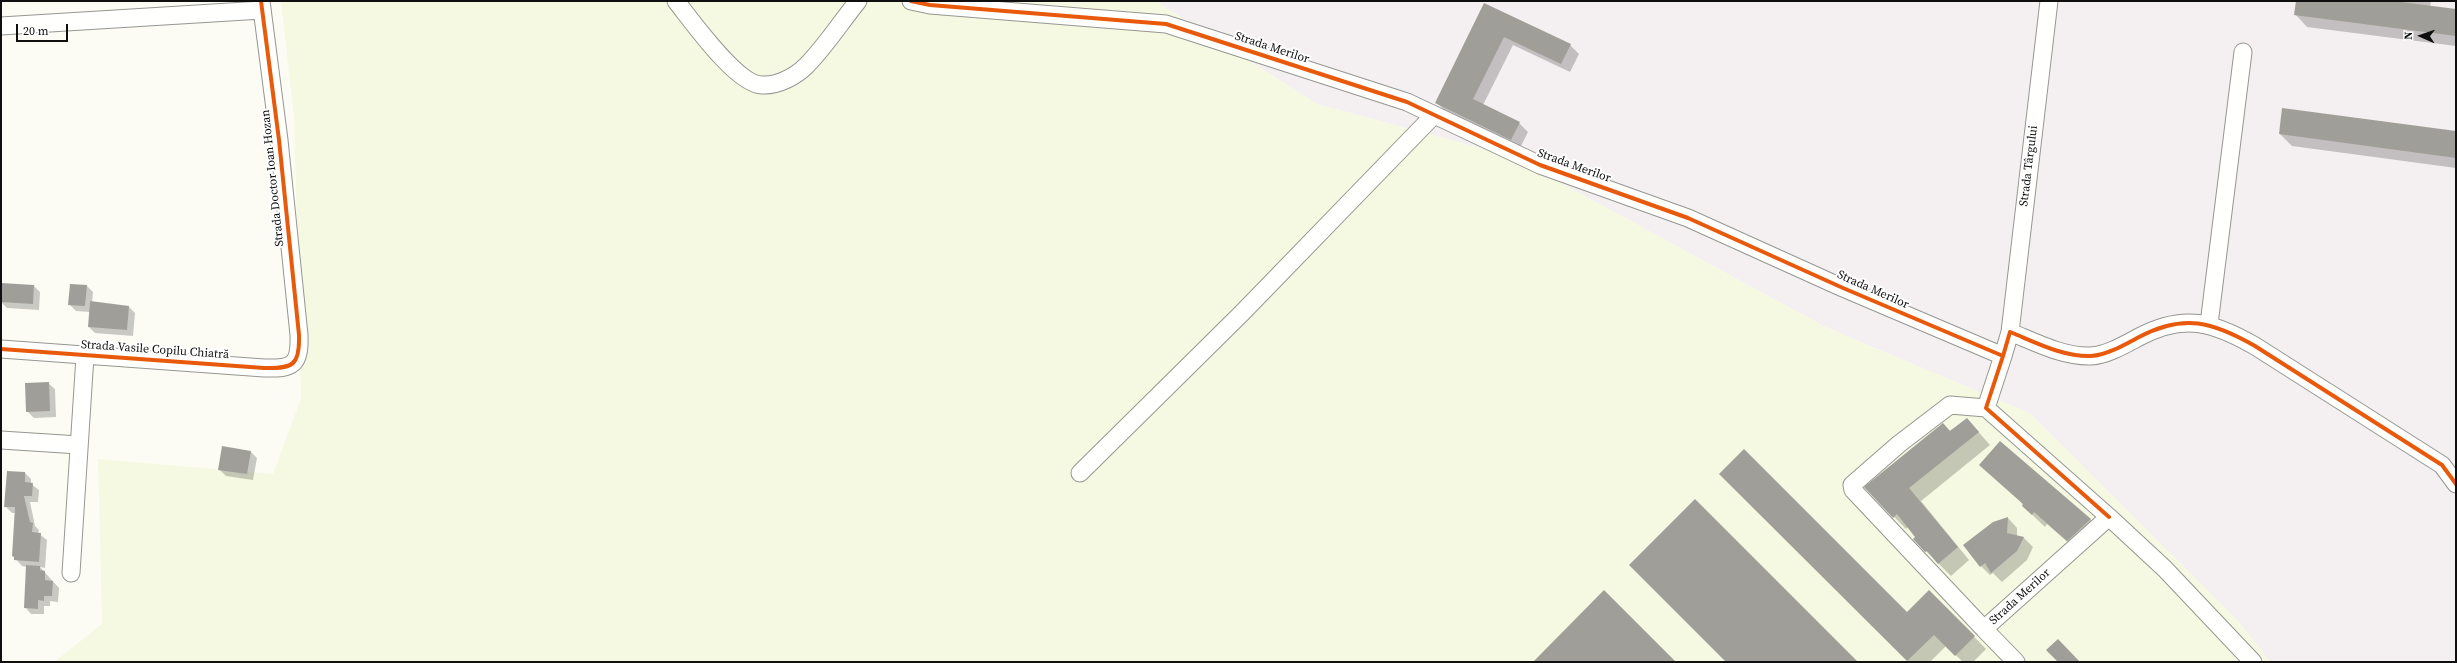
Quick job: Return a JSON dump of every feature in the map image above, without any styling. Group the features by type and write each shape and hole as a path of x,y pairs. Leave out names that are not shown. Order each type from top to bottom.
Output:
{"street":[{"path":"676,1 714,49 740,75 761,86 784,81 806,66 858,1"},
{"name":"Strada Merilor","path":"911,1 930,5 1166,24 1408,102 1540,165 1688,218 1843,288 2003,356"},
{"name":"Strada Târgului","path":"2003,356 2010,332 2050,1"},
{"path":"1,26 261,6"},
{"name":"Strada Doctor Ioan Hozan","path":"261,6 279,140 300,353"},
{"path":"2209,324 2243,52"},
{"path":"1080,473 1242,313 1434,115"},
{"path":"2010,332 2069,354 2092,356 2119,347 2150,331 2172,323 2209,324 2231,332 2255,346 2442,466 2456,484"},
{"name":"Strada Vasile Copilu Chiatră","path":"1,349 283,369 294,364 300,353"},
{"path":"71,573 85,356"},
{"path":"2003,356 1986,408 2110,517 2165,569 2254,662"},
{"name":"Strada Merilor","path":"1986,408 1950,405 1899,444 1852,484 1853,490 1984,629 2110,517"},
{"path":"1,440 79,445"},
{"path":"1984,629 2016,662"}],"shaded area":[{"path":"1155,1 2456,1 2456,662 2270,662 2238,621 2029,413 1825,327 1513,157 1317,104"}],"green space":[{"path":"281,1 1155,1 1317,104 1513,157 1825,327 2029,413 2238,621 2270,662 54,662 102,624 98,459 273,474 301,399 294,117"}],"building":[{"path":"2296,1 2393,1 2456,9 2456,36 2294,15"},
{"path":"1484,3 1571,44 1561,64 1504,37 1473,99 1520,122 1511,140 1435,103"},
{"path":"2282,108 2456,131 2456,158 2279,134"},
{"path":"1,283 34,285 33,304 1,302"},
{"path":"70,284 87,285 85,306 68,305"},
{"path":"90,301 129,306 127,330 88,327"},
{"path":"49,382 50,411 26,412 25,383"},
{"path":"1967,418 1979,432 1909,488 1958,547 1938,564 1927,551 1925,552 1913,539 1915,537 1897,514 1893,518 1864,487 1943,423 1950,431"},
{"path":"2000,441 2091,519 2067,541 2034,512 2032,515 2022,506 2023,504 1979,465"},
{"path":"222,446 251,451 247,474 218,470"},
{"path":"1744,449 1907,612 1929,590 1975,636 1955,656 1934,635 1907,661 1719,474"},
{"path":"7,471 25,472 25,482 33,483 32,496 24,496 30,522 33,523 32,532 41,533 39,562 14,560 14,557 12,556 15,507 4,507"},
{"path":"1695,499 1858,662 1726,662 1629,565"},
{"path":"2008,517 2007,533 2024,537 2017,551 1991,573 1985,563 1980,567 1963,545 1993,522"},
{"path":"26,565 40,566 40,570 45,571 45,580 53,581 52,596 44,596 44,601 38,600 38,609 24,608"},
{"path":"1604,590 1676,662 1533,662"},
{"path":"2058,639 2080,662 2058,662 2046,650"}],"cycle path":[{"path":"1,349 264,368 288,366 296,359 298,353 299,335 279,140 261,1"},
{"path":"911,1 930,5 1166,24 1407,102 1540,165 1688,218 1843,288 2003,356 1986,408 2109,517"},
{"path":"2003,356 2010,332 2039,344 2070,354 2091,356 2109,352 2139,337 2170,325 2184,323 2212,326 2255,346 2442,465 2456,484"}]}
